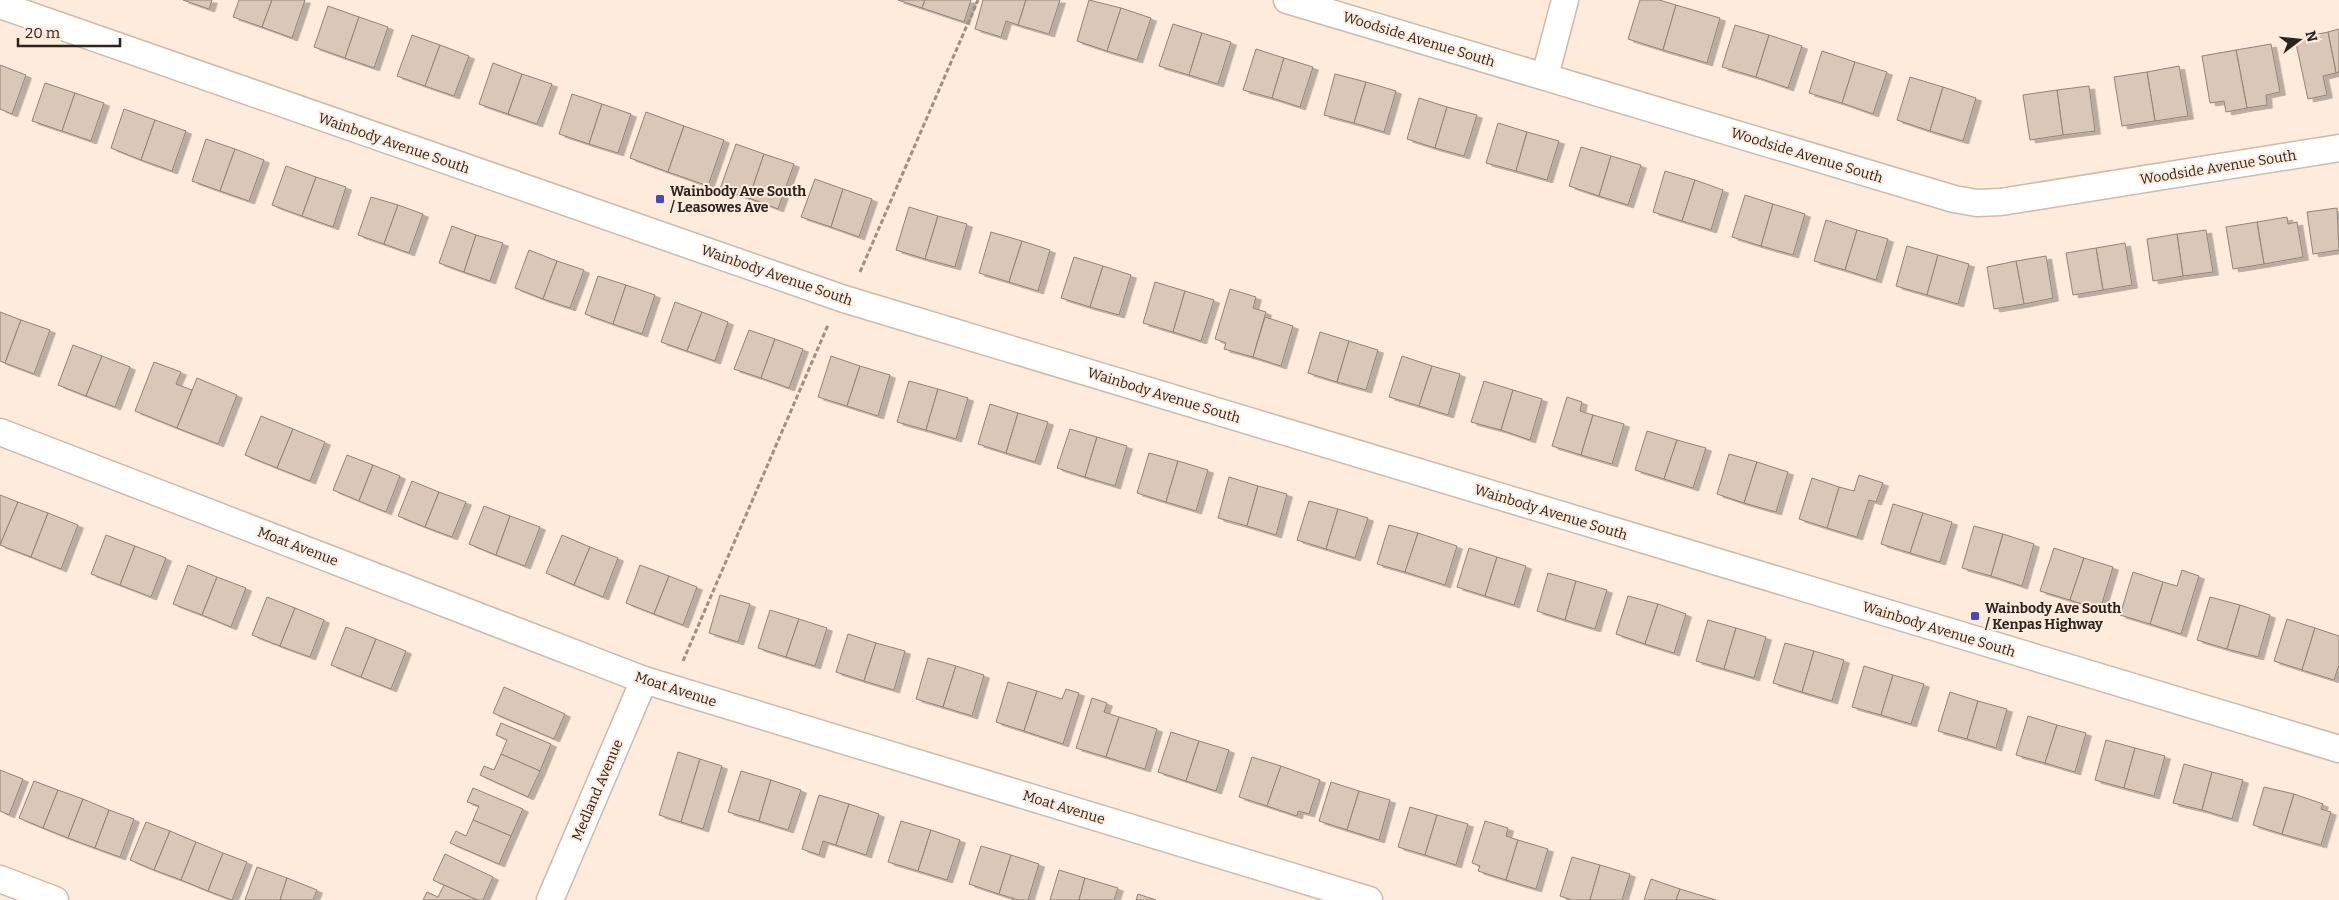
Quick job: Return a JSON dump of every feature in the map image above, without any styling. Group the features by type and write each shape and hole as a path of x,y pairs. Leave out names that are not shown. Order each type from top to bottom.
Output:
{"street":[{"name":"Woodside Avenue South","path":"1287,0 1954,199 1977,203 2001,202 2339,148"},
{"path":"1545,76 1565,0"},
{"name":"Wainbody Avenue South","path":"0,5 844,299 2339,748"},
{"name":"Moat Avenue","path":"0,432 644,680 1369,900"},
{"name":"Medland Avenue","path":"550,900 644,680"},
{"path":"0,879 55,900"}],"path":[{"path":"672,688 832,315 854,287 978,0"}],"building":[{"path":"183,0 212,0 209,9"},
{"path":"239,0 272,0 262,27 233,17"},
{"path":"272,0 305,0 292,38 262,27"},
{"path":"898,0 925,0 922,8"},
{"path":"925,0 971,0 964,22 922,8"},
{"path":"983,0 1026,0 1018,25 1006,21 1001,37 975,29"},
{"path":"1026,0 1060,0 1049,34 1018,25"},
{"path":"1089,0 1121,8 1107,51 1077,41"},
{"path":"1640,0 1659,0 1676,5 1663,50 1628,39"},
{"path":"1676,5 1720,18 1707,63 1663,50"},
{"path":"328,6 359,17 345,58 314,47"},
{"path":"1121,8 1151,18 1137,60 1107,51"},
{"path":"359,17 388,27 374,68 345,58"},
{"path":"1173,24 1202,33 1189,75 1159,66"},
{"path":"1735,25 1769,35 1756,77 1722,67"},
{"path":"2339,29 2339,72 2336,73 2328,32"},
{"path":"2328,32 2336,73 2323,76 2327,95 2308,99 2295,39"},
{"path":"1202,33 1231,42 1218,84 1189,75"},
{"path":"412,35 440,45 425,86 397,76"},
{"path":"1769,35 1802,46 1788,88 1756,77"},
{"path":"2271,44 2280,92 2266,95 2267,105 2247,108 2236,50"},
{"path":"440,45 469,56 454,96 425,86"},
{"path":"1256,49 1284,58 1272,98 1243,90"},
{"path":"2236,50 2247,108 2226,112 2224,101 2210,103 2202,56"},
{"path":"1822,51 1855,62 1842,103 1809,93"},
{"path":"1284,58 1313,67 1300,107 1272,98"},
{"path":"1855,62 1887,72 1873,114 1842,103"},
{"path":"493,63 522,74 508,114 479,104"},
{"path":"0,65 26,75 12,114 0,109"},
{"path":"2179,66 2188,116 2155,121 2147,72"},
{"path":"2147,72 2155,121 2122,126 2114,77"},
{"path":"522,74 552,84 537,124 508,114"},
{"path":"1335,74 1366,82 1354,123 1324,115"},
{"path":"1910,77 1943,87 1930,131 1897,120"},
{"path":"1366,82 1396,91 1384,132 1354,123"},
{"path":"45,83 75,93 62,131 32,121"},
{"path":"2089,86 2095,131 2063,135 2057,90"},
{"path":"1943,87 1976,98 1963,141 1930,131"},
{"path":"2057,90 2063,135 2030,140 2023,95"},
{"path":"75,93 104,103 91,141 62,131"},
{"path":"572,94 602,104 589,144 559,134"},
{"path":"1419,98 1447,107 1435,148 1407,139"},
{"path":"602,104 631,114 618,153 589,144"},
{"path":"1447,107 1477,115 1464,156 1435,148"},
{"path":"124,109 155,120 141,160 111,148"},
{"path":"646,112 684,126 668,172 630,158"},
{"path":"155,120 186,131 172,171 141,160"},
{"path":"1498,123 1527,132 1516,171 1486,163"},
{"path":"684,126 724,140 708,186 668,172"},
{"path":"1527,132 1559,141 1547,180 1516,171"},
{"path":"206,139 235,149 220,191 192,181"},
{"path":"736,144 764,154 749,198 720,189"},
{"path":"1581,147 1611,156 1599,196 1569,186"},
{"path":"235,149 264,160 249,201 220,191"},
{"path":"764,154 794,164 778,209 749,198"},
{"path":"1611,156 1641,165 1628,205 1599,196"},
{"path":"286,166 316,177 302,216 272,205"},
{"path":"1665,171 1695,180 1682,221 1653,212"},
{"path":"316,177 346,187 333,227 302,216"},
{"path":"815,179 843,189 831,227 801,217"},
{"path":"1695,180 1723,190 1711,230 1682,221"},
{"path":"843,189 872,199 859,237 831,227"},
{"path":"1745,195 1773,204 1761,246 1732,237"},
{"path":"371,197 398,205 384,244 358,235"},
{"path":"1773,204 1805,214 1793,255 1761,246"},
{"path":"398,205 423,214 409,253 384,244"},
{"path":"909,207 938,216 925,259 896,250"},
{"path":"2337,208 2339,250 2313,254 2307,212"},
{"path":"938,216 967,224 955,267 925,259"},
{"path":"2287,217 2288,224 2297,222 2303,257 2264,264 2257,222"},
{"path":"1826,220 1857,230 1845,270 1814,261"},
{"path":"2257,222 2264,264 2233,269 2226,227"},
{"path":"452,226 476,235 464,272 439,263"},
{"path":"1857,230 1888,239 1876,280 1845,270"},
{"path":"2206,230 2213,272 2183,276 2177,234"},
{"path":"991,232 1022,241 1009,282 979,273"},
{"path":"2177,234 2183,276 2153,281 2147,239"},
{"path":"476,235 503,243 490,281 464,272"},
{"path":"1022,241 1050,250 1038,291 1009,282"},
{"path":"2125,243 2132,285 2103,290 2096,248"},
{"path":"1907,246 1938,255 1927,295 1896,286"},
{"path":"2096,248 2103,290 2073,295 2066,253"},
{"path":"529,250 557,261 543,299 515,288"},
{"path":"1938,255 1969,264 1958,304 1927,295"},
{"path":"2046,256 2053,298 2024,304 2016,261"},
{"path":"1074,257 1103,266 1090,307 1061,298"},
{"path":"557,261 584,270 570,308 543,299"},
{"path":"2016,261 2024,304 1994,309 1987,267"},
{"path":"1103,266 1131,275 1119,315 1090,307"},
{"path":"598,276 626,285 613,324 585,314"},
{"path":"1155,282 1185,291 1173,332 1143,323"},
{"path":"626,285 655,295 642,334 613,324"},
{"path":"1230,289 1256,297 1253,308 1266,312 1253,357 1224,349 1226,343 1215,339"},
{"path":"1185,291 1214,300 1201,341 1173,332"},
{"path":"675,302 702,312 687,351 661,342"},
{"path":"0,312 21,320 5,363 0,361"},
{"path":"702,312 728,322 715,361 687,351"},
{"path":"1265,317 1293,326 1281,366 1253,357"},
{"path":"21,320 50,330 34,374 5,363"},
{"path":"749,330 775,339 761,378 734,369"},
{"path":"1320,332 1349,341 1337,382 1308,373"},
{"path":"775,339 803,349 789,388 761,378"},
{"path":"1349,341 1378,350 1366,390 1337,382"},
{"path":"73,345 102,356 86,396 58,385"},
{"path":"102,356 130,367 115,407 86,396"},
{"path":"831,356 860,366 847,406 818,397"},
{"path":"1402,356 1432,366 1419,406 1389,397"},
{"path":"154,362 181,372 176,384 192,390 177,428 135,411"},
{"path":"860,366 890,375 878,416 847,406"},
{"path":"1432,366 1460,374 1448,415 1419,406"},
{"path":"197,378 237,395 218,444 177,428"},
{"path":"909,381 938,389 926,430 897,422"},
{"path":"1484,381 1513,390 1501,430 1471,422"},
{"path":"938,389 968,398 956,439 926,430"},
{"path":"1513,390 1542,399 1530,440 1501,430"},
{"path":"1567,397 1582,402 1580,411 1593,415 1581,455 1552,446"},
{"path":"990,404 1018,413 1006,453 978,444"},
{"path":"1018,413 1048,422 1035,462 1006,453"},
{"path":"1593,415 1624,424 1612,464 1581,455"},
{"path":"261,416 293,429 277,468 245,455"},
{"path":"293,429 325,442 310,481 277,468"},
{"path":"1070,429 1097,437 1085,477 1057,468"},
{"path":"1647,431 1677,440 1664,479 1635,470"},
{"path":"1097,437 1127,446 1115,486 1085,477"},
{"path":"1677,440 1706,448 1693,488 1664,479"},
{"path":"1149,453 1178,461 1166,502 1137,493"},
{"path":"1729,454 1757,462 1744,503 1717,494"},
{"path":"347,455 373,465 359,501 333,490"},
{"path":"1178,461 1208,470 1196,511 1166,502"},
{"path":"1757,462 1788,472 1776,512 1744,503"},
{"path":"373,465 400,476 386,512 359,501"},
{"path":"1859,475 1883,483 1876,502 1869,500 1857,537 1827,528 1839,487 1854,491"},
{"path":"1229,477 1258,486 1247,526 1218,518"},
{"path":"1812,478 1839,487 1827,528 1799,519"},
{"path":"412,481 439,492 425,527 398,516"},
{"path":"1258,486 1287,494 1276,535 1247,526"},
{"path":"439,492 466,502 452,537 425,527"},
{"path":"0,495 18,502 0,545"},
{"path":"1309,501 1338,509 1326,549 1297,540"},
{"path":"18,502 48,513 31,557 0,545"},
{"path":"1893,504 1923,513 1910,553 1881,544"},
{"path":"484,506 510,516 496,555 469,544"},
{"path":"1338,509 1368,518 1355,558 1326,549"},
{"path":"48,513 78,525 61,569 31,557"},
{"path":"1923,513 1952,522 1940,562 1910,553"},
{"path":"510,516 540,527 525,566 496,555"},
{"path":"1389,525 1418,533 1405,572 1377,564"},
{"path":"1974,526 2003,534 1991,576 1962,568"},
{"path":"1418,533 1457,546 1445,585 1405,572"},
{"path":"2003,534 2034,544 2022,586 1991,576"},
{"path":"106,535 135,546 120,585 91,574"},
{"path":"562,535 590,547 574,585 546,573"},
{"path":"135,546 166,558 151,597 120,585"},
{"path":"590,547 618,558 603,597 574,585"},
{"path":"1469,548 1497,557 1485,596 1457,587"},
{"path":"2054,548 2084,558 2070,600 2040,591"},
{"path":"1497,557 1526,566 1514,605 1485,596"},
{"path":"2084,558 2113,567 2100,610 2070,600"},
{"path":"188,565 217,577 202,615 173,604"},
{"path":"640,565 669,576 654,614 626,603"},
{"path":"2182,570 2199,576 2181,634 2150,624 2163,582 2177,586"},
{"path":"2133,572 2163,582 2150,624 2120,615"},
{"path":"1548,573 1576,581 1565,620 1537,611"},
{"path":"669,576 697,587 683,625 654,614"},
{"path":"217,577 246,588 231,627 202,615"},
{"path":"1576,581 1607,590 1595,629 1565,620"},
{"path":"720,595 750,604 738,642 709,633"},
{"path":"1628,596 1658,604 1645,644 1616,634"},
{"path":"267,597 295,608 280,646 252,635"},
{"path":"2210,597 2240,605 2227,649 2197,640"},
{"path":"1658,604 1686,614 1674,653 1645,644"},
{"path":"2240,605 2270,615 2258,657 2227,649"},
{"path":"295,608 324,620 310,657 280,646"},
{"path":"770,610 799,619 786,657 758,648"},
{"path":"799,619 827,628 815,666 786,657"},
{"path":"2287,619 2315,628 2302,670 2274,661"},
{"path":"1708,620 1736,628 1724,669 1696,661"},
{"path":"346,627 376,639 361,677 331,665"},
{"path":"1736,628 1766,637 1754,678 1724,669"},
{"path":"2315,628 2339,636 2339,665 2334,680 2302,670"},
{"path":"848,634 876,643 864,681 836,672"},
{"path":"376,639 406,651 391,689 361,677"},
{"path":"876,643 905,651 894,690 864,681"},
{"path":"1785,643 1814,651 1802,692 1773,683"},
{"path":"1814,651 1844,660 1832,701 1802,692"},
{"path":"928,658 956,666 943,707 916,699"},
{"path":"956,666 984,675 972,716 943,707"},
{"path":"1864,666 1893,675 1881,715 1852,707"},
{"path":"1893,675 1924,684 1911,724 1881,715"},
{"path":"1008,682 1037,691 1024,731 996,722"},
{"path":"504,687 565,714 554,739 493,713"},
{"path":"1066,689 1079,693 1063,744 1024,731 1037,691 1062,699"},
{"path":"1950,692 1978,701 1967,739 1938,731"},
{"path":"1092,698 1107,703 1104,712 1119,717 1106,757 1076,748"},
{"path":"1978,701 2007,709 1996,748 1967,739"},
{"path":"2028,716 2057,725 2045,763 2016,755"},
{"path":"1119,717 1157,729 1145,769 1106,757"},
{"path":"501,723 551,744 540,771 501,754 507,740 496,735"},
{"path":"2057,725 2086,733 2075,772 2045,763"},
{"path":"1171,732 1199,741 1186,781 1158,772"},
{"path":"2106,740 2135,748 2124,788 2095,780"},
{"path":"1199,741 1229,750 1216,791 1186,781"},
{"path":"2135,748 2165,756 2154,796 2124,788"},
{"path":"678,752 700,759 681,822 659,815"},
{"path":"501,754 540,771 528,797 480,775 484,766 494,770"},
{"path":"1252,757 1281,766 1267,806 1239,797"},
{"path":"700,759 722,766 703,829 681,822"},
{"path":"2184,764 2212,772 2202,810 2173,803"},
{"path":"1281,766 1320,780 1309,814 1298,811 1297,816 1267,806"},
{"path":"0,770 23,779 9,815 0,811"},
{"path":"741,771 771,780 759,821 728,812"},
{"path":"2212,772 2243,780 2232,819 2202,810"},
{"path":"771,780 801,790 788,830 759,821"},
{"path":"34,781 58,790 43,828 19,818"},
{"path":"1331,782 1359,791 1347,830 1319,821"},
{"path":"2264,787 2294,794 2282,834 2253,825"},
{"path":"473,788 523,809 511,836 473,820 479,806 467,802"},
{"path":"58,790 83,799 68,838 43,828"},
{"path":"1359,791 1390,800 1379,840 1347,830"},
{"path":"2294,794 2323,804 2321,809 2331,812 2321,845 2282,834"},
{"path":"819,795 849,804 836,845 823,841 819,855 802,849"},
{"path":"83,799 109,810 95,848 68,838"},
{"path":"849,804 879,814 866,855 836,845"},
{"path":"1410,807 1437,815 1425,855 1398,847"},
{"path":"109,810 134,819 120,857 95,848"},
{"path":"1437,815 1468,824 1456,865 1425,855"},
{"path":"473,820 511,836 499,864 450,843 456,831 466,836"},
{"path":"901,821 931,830 918,871 888,862"},
{"path":"1485,821 1508,828 1506,836 1518,840 1506,880 1478,871 1480,866 1472,863"},
{"path":"146,822 170,831 154,870 130,860"},
{"path":"931,830 960,840 947,880 918,871"},
{"path":"170,831 196,842 181,880 154,870"},
{"path":"1518,840 1548,849 1536,889 1506,880"},
{"path":"196,842 223,853 208,891 181,880"},
{"path":"981,846 1011,855 999,894 969,884"},
{"path":"223,853 247,862 232,900 208,891"},
{"path":"445,854 493,877 483,900 477,900 433,880"},
{"path":"1011,855 1039,864 1028,900 1018,900 999,894"},
{"path":"1572,857 1600,865 1590,900 1572,900 1560,896"},
{"path":"1600,865 1630,874 1622,900 1590,900"},
{"path":"257,867 287,878 280,900 245,900"},
{"path":"1059,870 1085,878 1079,900 1050,900"},
{"path":"287,878 317,890 313,900 280,900"},
{"path":"1085,878 1118,888 1114,900 1079,900"},
{"path":"1651,879 1680,889 1676,900 1644,900"},
{"path":"444,885 477,900 423,900 427,892 438,897"},
{"path":"1680,889 1716,900 1676,900"},
{"path":"1138,894 1156,900 1136,900"}],"place":[{"name":"Wainbody Ave South / Leasowes Ave","path":"660,199"},
{"name":"Wainbody Ave South / Kenpas Highway","path":"1975,616"}]}
